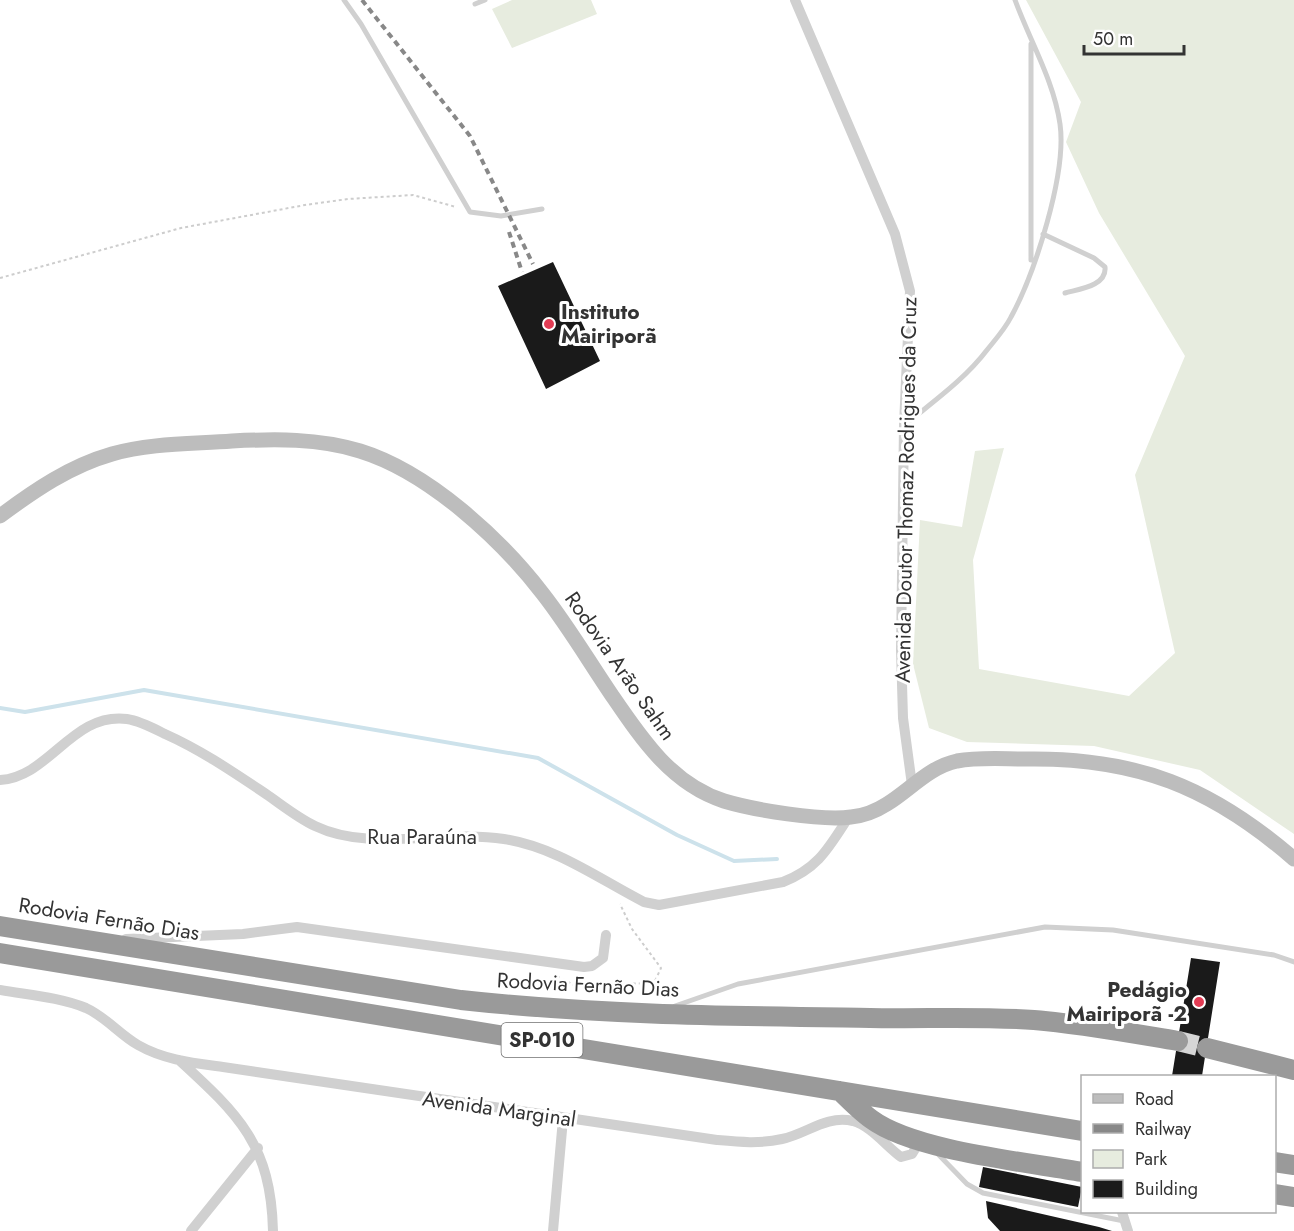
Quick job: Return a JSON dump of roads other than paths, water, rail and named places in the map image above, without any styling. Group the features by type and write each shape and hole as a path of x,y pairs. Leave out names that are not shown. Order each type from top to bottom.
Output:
{"highway":[{"name":"Rodovia Fernão Dias","path":"0,926 461,1000 591,1013 874,1018 945,1016 1034,1020 1178,1041"},
{"name":"SP-010","path":"0,953 1081,1131"},
{"path":"1207,1048 1294,1070"},
{"path":"840,1091 872,1120 925,1142 1081,1172"},
{"path":"1276,1162 1294,1165"},
{"path":"1276,1194 1294,1197"}],"street":[{"name":"Avenida Doutor Thomaz Rodrigues da Cruz","path":"795,0 895,234 904,261 910,291 911,316 904,425 901,650 903,718 912,785"},
{"name":"Rodovia Arão Sahm","path":"0,516 41,486 76,467 113,453 146,448 290,439 328,443 361,451 394,465 425,483 491,537 540,590 634,728 680,779 703,793 726,801 773,811 848,818 886,805 936,769 956,761 1062,758 1140,771 1172,780 1215,801 1261,830 1294,859"},
{"name":"Rua Paraúna","path":"0,780 26,774 87,726 107,720 126,719 187,744 314,826 334,834 375,838 505,839 557,854 644,902 659,905 783,882 802,874 819,861 848,818"},
{"path":"94,940 243,934 297,927 584,967 592,966 603,958 606,935"},
{"name":"Avenida Marginal","path":"0,990 72,1003 102,1017 136,1044 178,1060 563,1119 752,1143 783,1139 824,1121 853,1121 872,1132 901,1156 912,1154 925,1142"},
{"path":"178,1060 207,1086 246,1129 258,1148 269,1183 273,1231"},
{"path":"553,1231 563,1119"},
{"path":"191,1231 258,1148"}],"lane":[{"path":"344,0 361,24 470,212 501,216 542,209"},
{"path":"476,4 485,0"},
{"path":"904,425 957,382 986,352 1011,318 1043,234 1059,175 1060,127 1054,93 1015,0"},
{"path":"1031,42 1031,266"},
{"path":"1043,234 1094,258 1105,267 1105,272 1096,283 1065,293"},
{"path":"654,1013 738,984 1045,927 1113,930 1274,955 1294,962"},
{"path":"925,1142 950,1169 982,1193 1081,1212"},
{"path":"1084,1213 1125,1221"}],"waterway":[{"path":"0,708 25,712 144,690 538,758 677,835 734,861 777,859"}],"tunnel":[{"path":"1178,1041 1207,1048"}],"railway":[{"path":"362,0 470,136 533,264"},
{"path":"509,232 522,272"}],"place":[{"name":"Instituto Mairiporã","path":"549,324"},
{"name":"Pedágio Mairiporã -2","path":"1199,1002"}]}
